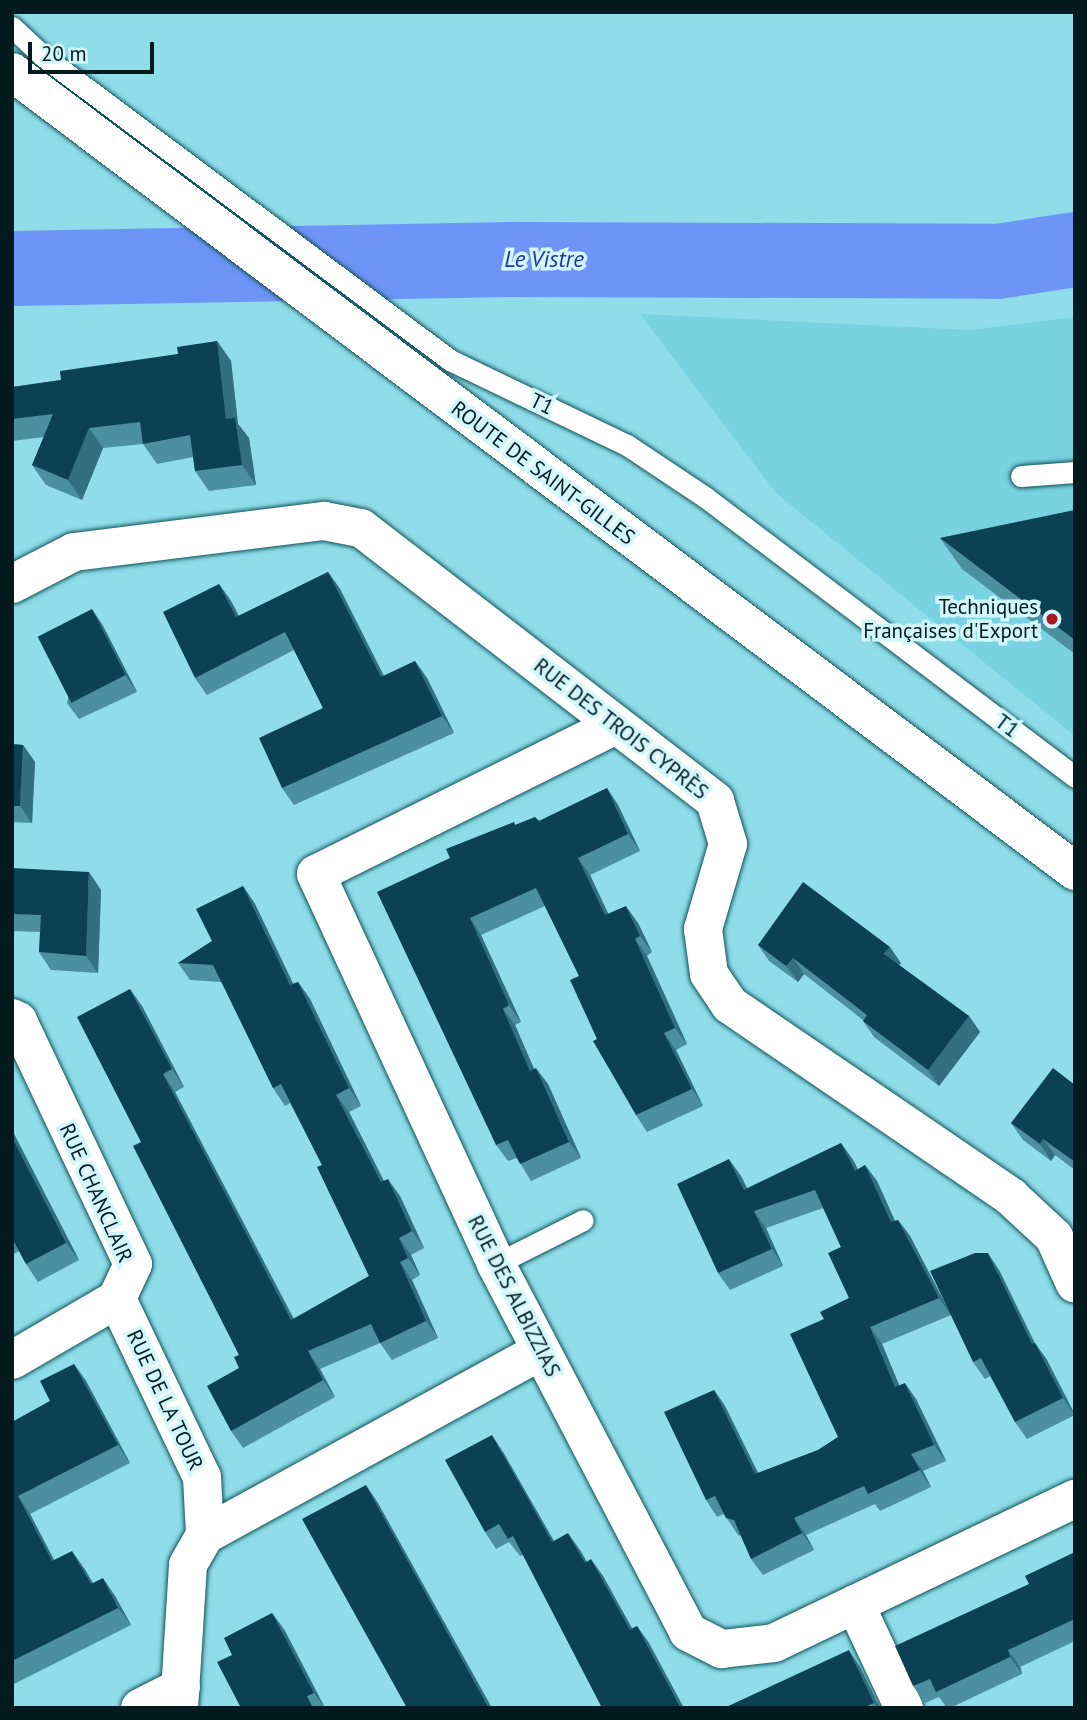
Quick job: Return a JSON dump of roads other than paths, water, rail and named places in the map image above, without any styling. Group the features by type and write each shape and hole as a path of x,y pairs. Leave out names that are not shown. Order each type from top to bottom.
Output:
{"street":[{"name":"ROUTE DE SAINT-GILLES","path":"12,72 197,193 439,374 1075,871"},
{"name":"RUE DES TROIS CYPRÈS","path":"12,584 74,552 324,521 361,528 715,801 728,844 703,929 709,974 730,1004 1011,1197 1054,1237 1075,1284"},
{"name":"RUE DES ALBIZZIAS","path":"616,724 316,874 496,1264 688,1632 722,1649 774,1643 1075,1499"},
{"name":"RUE CHANCLAIR","path":"12,1018 18,1021 133,1264 117,1299"},
{"path":"12,1360 117,1299"},
{"name":"RUE DE LA TOUR","path":"117,1299 202,1478 205,1535"},
{"path":"140,1708 180,1698 188,1565 205,1535 541,1351"},
{"path":"855,1604 904,1708"}],"lane":[{"path":"12,27 197,193"},
{"name":"T1","path":"439,374 626,444 705,497 1075,777"},
{"path":"1021,476 1075,472"},
{"path":"496,1264 583,1220"}],"waterway":[{"name":"Le Vistre","path":"12,268 512,259 997,261 1075,249"}],"place":[{"name":"Techniques Françaises d'Export","path":"1052,619"}]}
